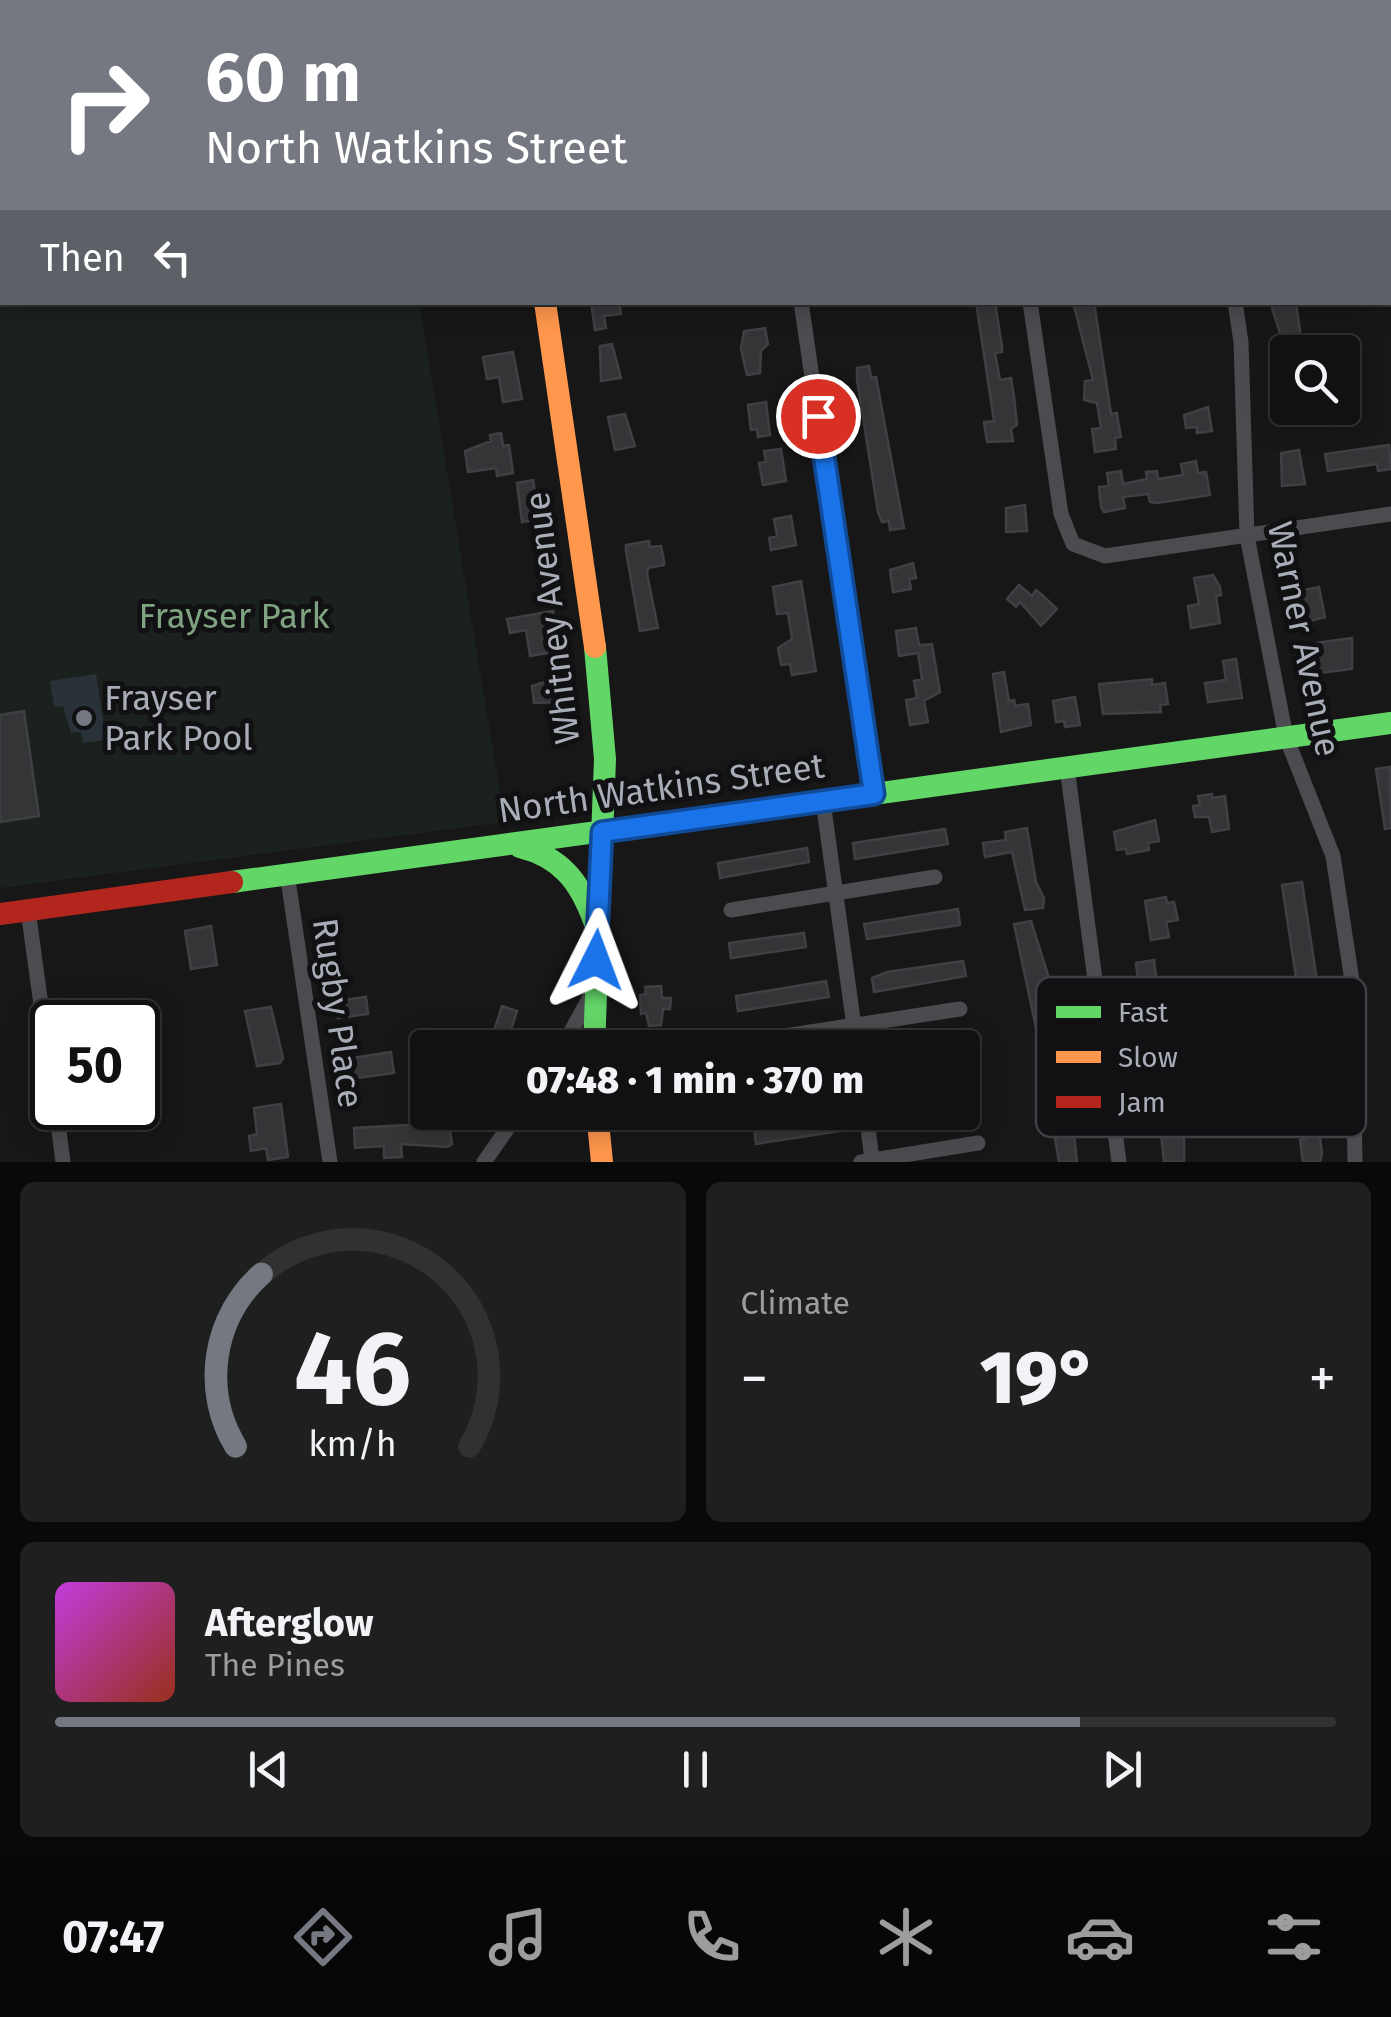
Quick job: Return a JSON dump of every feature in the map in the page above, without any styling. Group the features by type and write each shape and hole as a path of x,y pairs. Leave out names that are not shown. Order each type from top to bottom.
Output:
{"main road":[{"name":"Whitney Avenue","path":"545,305 601,685 602,832 594,1030"},
{"name":"North Watkins Street","path":"0,914 1391,723"},
{"path":"507,844 544,851 562,862 585,894 598,930"},
{"path":"599,1130 602,1162"}],"street":[{"path":"802,305 874,794"},
{"path":"1030,305 1061,514 1073,544 1105,556 1391,514"},
{"name":"Warner Avenue","path":"1235,305 1241,342 1247,536 1286,737 1333,856 1351,977"},
{"path":"1068,767 1095,977"},
{"path":"823,801 855,1030"},
{"name":"Rugby Place","path":"287,873 330,1162"},
{"path":"732,910 936,877"},
{"path":"28,910 40,1000"},
{"path":"572,1030 594,989"},
{"path":"822,1030 960,1009"},
{"path":"59,1130 63,1162"},
{"path":"484,1162 507,1130"},
{"path":"866,1130 866,1161 978,1143"},
{"path":"1116,1137 1119,1162"},
{"name":"Warner Avenue","path":"1355,1137 1355,1162"}],"green space":[{"name":"Frayser Park","path":"0,305 419,305 505,822 0,888"}],"shaded area":[{"name":"Frayser Park Pool","path":"96,674 106,740 83,743 81,732 71,733 63,706 54,707 50,681"}],"building":[{"path":"591,305 620,305 621,314 604,316 606,328 595,330"},
{"path":"976,305 995,305 1002,347 1002,352 995,353 1000,380 1011,378 1014,397 1017,425 1011,429 1013,441 987,442 984,422 994,421"},
{"path":"1074,305 1094,305 1111,414 1117,413 1121,437 1115,438 1116,449 1095,452 1092,429 1101,428 1097,403 1084,400 1085,381 1093,380"},
{"path":"1271,305 1296,305 1301,335 1281,335"},
{"path":"765,328 768,344 761,351 760,373 747,375 741,349 744,331"},
{"path":"612,344 621,378 601,381 600,346"},
{"path":"513,352 522,399 503,402 499,377 487,379 483,357"},
{"path":"869,366 871,378 876,377 904,528 890,530 889,521 882,522 878,512 857,380 857,368"},
{"path":"766,402 770,435 758,437 757,429 751,430 748,405"},
{"path":"1208,407 1212,431 1197,433 1197,427 1186,428 1184,415"},
{"path":"625,414 635,446 615,450 608,417"},
{"path":"501,433 503,446 509,445 513,473 497,476 496,468 468,472 465,451 491,441 490,435"},
{"path":"1389,445 1391,469 1378,471 1377,464 1328,471 1325,454"},
{"path":"781,449 786,481 763,485 759,463 766,462 764,451"},
{"path":"1299,450 1305,484 1282,486 1281,453"},
{"path":"1196,461 1198,473 1206,472 1210,495 1157,503 1150,502 1148,494 1123,497 1125,508 1104,512 1101,507 1099,487 1109,486 1107,473 1121,471 1123,484 1147,479 1146,472 1157,471 1158,479 1183,475 1181,464"},
{"path":"533,480 540,519 522,522 517,483"},
{"path":"1025,505 1027,531 1006,532 1006,508"},
{"path":"791,516 796,545 771,550 769,538 777,536 774,519"},
{"path":"649,541 650,547 661,546 664,561 664,565 648,568 647,574 658,628 640,631 626,545"},
{"path":"913,563 916,578 909,579 911,589 893,592 890,570"},
{"path":"1213,575 1220,587 1221,595 1216,596 1220,623 1191,628 1188,606 1199,604 1194,578"},
{"path":"801,581 816,671 792,675 790,664 781,665 778,648 792,639 788,613 777,614 773,587"},
{"path":"1019,585 1032,596 1036,590 1057,609 1041,626 1020,602 1016,607 1007,599"},
{"path":"1319,587 1325,617 1310,621 1312,628 1298,630 1288,598 1296,597 1295,592"},
{"path":"553,611 560,651 530,656 526,630 510,633 507,619"},
{"path":"916,628 919,645 932,644 940,692 924,701 928,722 910,725 906,700 917,698 914,681 922,679 918,653 899,656 896,631"},
{"path":"1352,638 1352,669 1318,673 1315,643"},
{"path":"1236,659 1242,698 1208,702 1205,683 1226,680 1223,661"},
{"path":"1004,672 1009,701 1014,700 1015,706 1028,704 1031,725 1001,732 993,674"},
{"path":"563,676 562,702 534,703 532,686"},
{"path":"1152,679 1152,685 1165,683 1168,704 1160,705 1161,712 1103,714 1099,684"},
{"path":"1075,697 1080,725 1065,727 1064,721 1056,722 1053,701"},
{"path":"24,711 39,816 0,822 0,715"},
{"path":"1390,767 1391,828 1385,829 1376,769"},
{"path":"1212,794 1212,798 1225,796 1229,829 1212,832 1209,817 1195,817 1193,806 1200,805 1198,796"},
{"path":"1155,820 1159,841 1148,843 1149,850 1127,854 1126,849 1117,850 1114,832"},
{"path":"1027,828 1036,882 1044,898 1043,908 1025,910 1012,852 985,857 983,843 1006,840 1005,832"},
{"path":"945,829 948,844 855,859 853,843"},
{"path":"807,848 809,862 720,878 718,863"},
{"path":"1302,882 1316,977 1296,977 1282,885"},
{"path":"1166,897 1167,903 1174,902 1178,920 1166,922 1169,937 1151,940 1145,901"},
{"path":"958,909 960,925 867,939 864,924"},
{"path":"1031,921 1049,977 1036,977 1036,1028 1014,924"},
{"path":"211,926 217,965 191,969 185,931"},
{"path":"804,933 806,947 731,958 729,943"},
{"path":"1154,960 1156,977 1138,977 1136,963"},
{"path":"963,961 966,976 874,992 872,978 887,972"},
{"path":"826,981 829,997 738,1011 736,996"},
{"path":"661,986 662,998 671,998 670,1009 663,1009 661,1025 649,1026 646,1013 641,1014 640,995 646,994 645,987"},
{"path":"366,997 368,1014 338,1018 335,1001"},
{"path":"502,1006 517,1011 511,1030 494,1030"},
{"path":"271,1007 283,1058 280,1063 257,1066 245,1011"},
{"path":"391,1052 394,1073 350,1079 346,1059"},
{"path":"281,1104 288,1157 268,1160 266,1148 251,1151 249,1136 257,1134 254,1108"},
{"path":"410,1125 410,1130 450,1130 452,1144 401,1144 402,1157 384,1158 384,1146 355,1148 354,1128"},
{"path":"754,1130 847,1130 756,1144"},
{"path":"1055,1137 1074,1137 1077,1162 1059,1162"},
{"path":"1161,1137 1184,1137 1184,1162 1164,1162"},
{"path":"1320,1137 1320,1162 1303,1162 1300,1140"}],"traffic: fast":[{"path":"595,647 605,759 595,1030"},
{"path":"232,882 1391,723"},
{"path":"520,847 547,857 567,873 594,921"}],"traffic: slow":[{"path":"545,305 595,647"},
{"path":"599,1130 602,1162"}],"traffic: jam":[{"path":"0,914 232,882"}],"place":[{"name":"Frayser Park Pool","path":"84,718"}],"route":[{"path":"596,960 602,832 874,794 818,416"}]}
